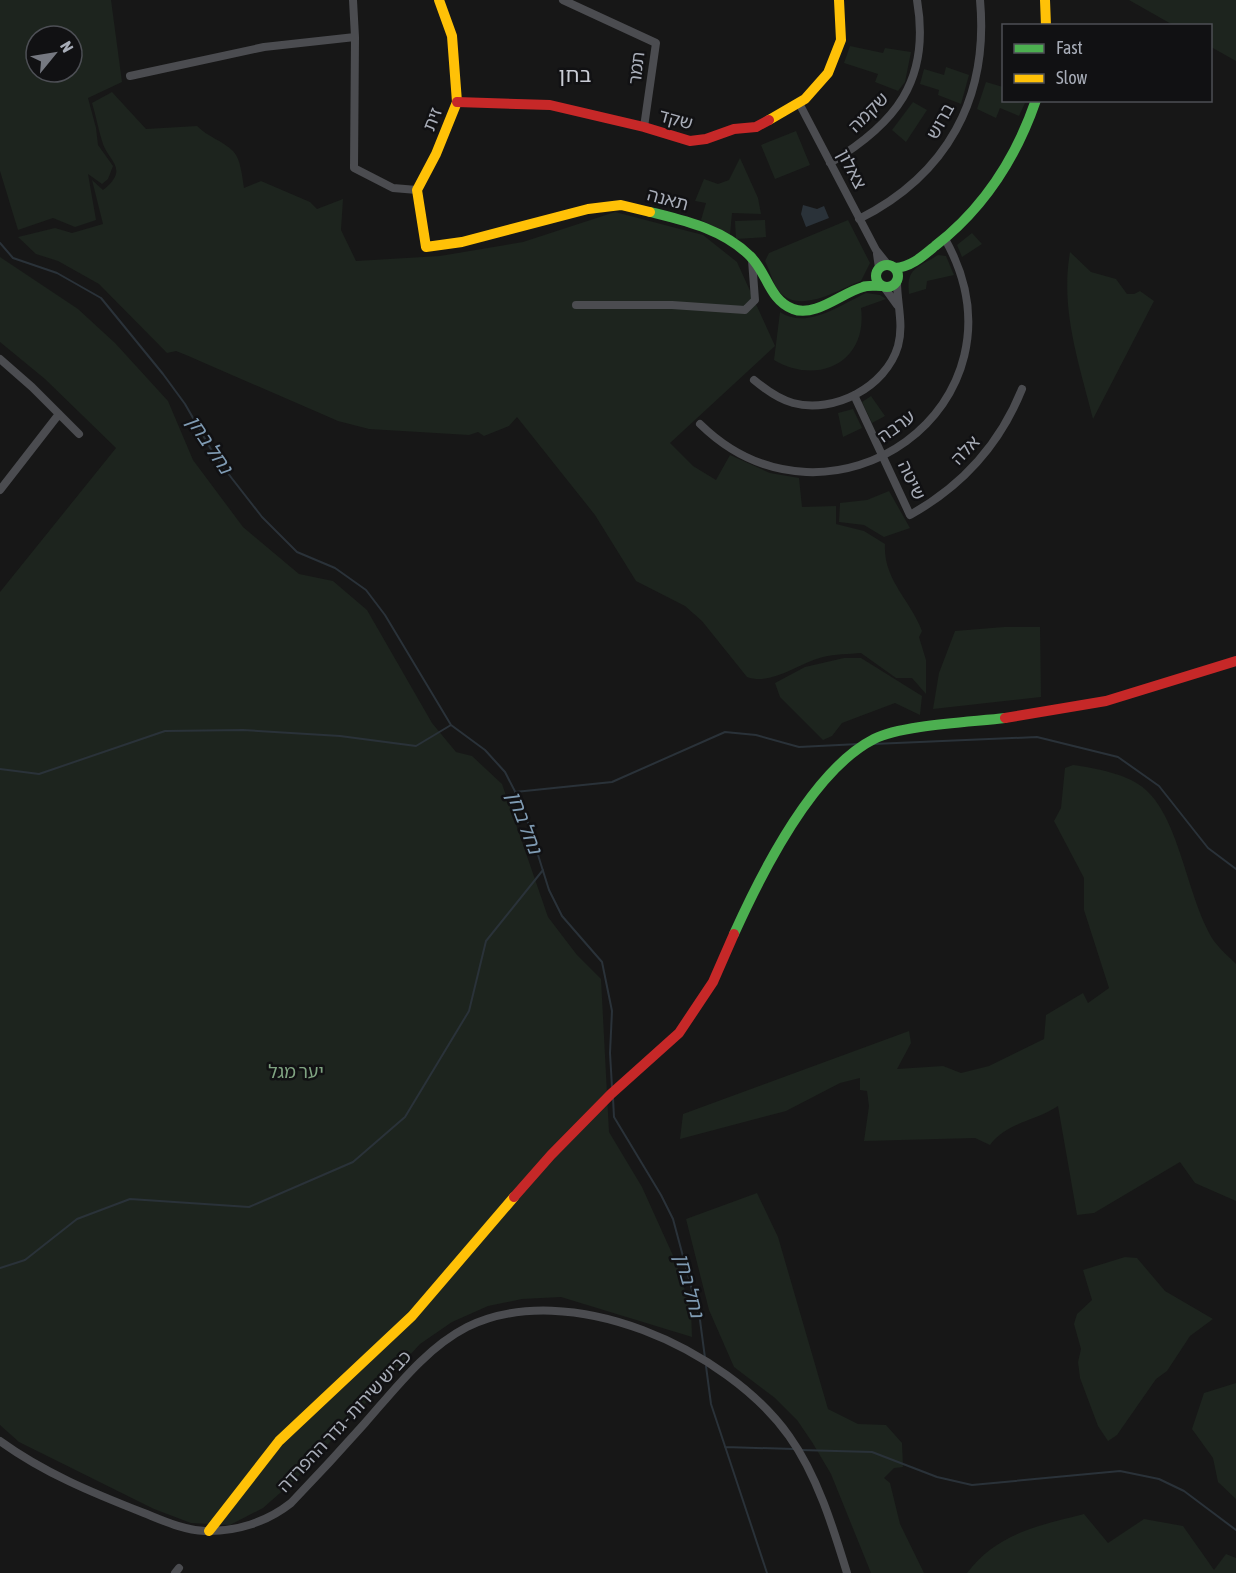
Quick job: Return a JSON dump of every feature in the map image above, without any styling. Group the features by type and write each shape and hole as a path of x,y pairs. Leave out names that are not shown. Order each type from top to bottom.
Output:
{"street":[{"path":"353,0 354,168 393,188 417,190"},
{"name":"זית","path":"417,190 436,154 457,102 452,36 440,0"},
{"name":"תמר","path":"563,0 656,43 644,127"},
{"name":"שקד","path":"457,102 541,104 644,127 680,139 697,141 735,129 756,127 799,103 817,87 837,55 843,31 839,0"},
{"name":"שקמה","path":"830,163 877,132 906,96 917,58 917,0"},
{"name":"ברוש","path":"859,219 882,208 920,178 956,131 978,72 982,34 980,0"},
{"path":"1045,0 1046,24"},
{"path":"130,76 264,47 355,37"},
{"name":"תאנה","path":"417,190 426,247 462,242 588,209 621,205 708,228 735,242 752,257 775,296 794,310 813,309 908,264 945,239 972,213 996,184 1024,134 1035,102"},
{"name":"צאלון","path":"799,103 889,272"},
{"name":"ערבה","path":"700,424 737,453 780,469 833,471 883,456 919,432 936,415 951,391 968,344 969,311 963,278 945,239"},
{"path":"576,305 672,305 745,310 755,300 752,257"},
{"path":"883,287 891,287 889,272"},
{"path":"883,287 889,272"},
{"path":"754,380 775,396 796,404 820,405 854,395 876,381 892,360 900,337 899,308 889,272"},
{"name":"תאנה","path":"864,286 883,287"},
{"path":"883,287 899,308"},
{"path":"0,359 79,434"},
{"name":"אלה","path":"910,514 945,492 986,453 1008,422 1022,389"},
{"name":"שיטה","path":"854,395 910,514"},
{"path":"0,490 59,414"},
{"path":"209,1531 279,1441 412,1316 551,1155 611,1094 679,1033 713,982 774,850 797,816 844,760 863,745 896,732 1052,712 1095,703 1236,661"},
{"name":"כביש שירות - גדר ההפרדה","path":"0,1441 30,1462 89,1492 183,1528 209,1531 231,1530 275,1515 314,1479 402,1380 436,1349 465,1328 488,1318 517,1313 558,1311 625,1324 669,1341 723,1373 768,1410 790,1436 816,1486 848,1573"}],"green space":[{"path":"0,0 111,0 122,82 88,98 98,145 113,166 108,179 102,184 88,174 96,220 75,227 53,218 18,230 0,171"},
{"path":"1129,0 1236,0 1236,61 1212,48 1212,24 1171,24"},
{"path":"850,46 883,53 885,48 911,52 905,82 898,91 875,82 878,74 844,63"},
{"path":"946,67 969,75 961,104 938,95 939,90 920,84 924,69 944,75"},
{"path":"986,82 1002,87 1002,102 1025,103 1019,116 1000,108 996,118 977,109"},
{"path":"112,92 146,129 197,126 229,148 238,159 244,188 261,181 310,202 317,209 343,199 341,230 356,261 440,256 523,242 615,212 703,235 737,262 775,346 670,443 693,466 716,480 730,455 770,473 799,478 802,507 836,506 836,524 864,531 885,544 888,568 922,631 919,637 926,660 926,694 912,678 896,678 861,653 823,657 766,679 747,677 702,621 685,606 636,581 595,515 517,417 509,426 484,436 478,432 469,435 369,429 338,421 176,351 167,353 99,284 58,261 36,254 18,237 55,228 72,233 103,224 92,180 103,190 115,176 116,170 102,141 92,103"},
{"path":"913,102 927,110 906,142 892,130"},
{"path":"796,131 810,165 775,179 761,145"},
{"path":"740,158 758,198 761,214 732,213 730,235 701,220 706,203 695,201 704,179 718,184 729,180"},
{"path":"765,220 766,237 736,239 735,221"},
{"path":"848,220 870,263 861,281 817,299 794,300 784,296 776,287 765,261 769,253"},
{"path":"972,233 982,244 962,257 957,245"},
{"path":"1070,252 1091,272 1116,279 1127,294 1140,291 1154,301 1093,419 1069,316 1067,295"},
{"path":"938,255 946,256 954,275 927,281 926,289 909,294 909,278 912,273"},
{"name":"יער מגל","path":"0,257 78,309 115,343 168,401 193,460 243,527 299,574 333,581 367,610 432,723 456,752 472,756 502,784 548,917 577,955 601,979 609,1132 642,1187 675,1260 691,1309 692,1337 561,1297 522,1299 488,1306 452,1322 420,1344 296,1479 263,1508 230,1525 191,1523 154,1509 19,1442 0,1425 0,592 116,448 45,379 0,342"},
{"path":"866,293 880,295 886,299 861,308 861,327 857,343 837,364 823,369 807,370 774,360 780,312 790,317 812,317"},
{"path":"871,396 885,416 872,423 862,402"},
{"path":"853,409 862,428 843,437 838,413"},
{"path":"889,491 910,528 884,537 864,525 839,522 840,503 867,500"},
{"path":"1040,627 1041,697 933,709 939,673 955,631"},
{"path":"844,658 861,658 922,696 920,715 895,703 842,723 832,736 823,740 780,697 775,683 805,667"},
{"path":"1073,765 1101,770 1131,780 1146,790 1158,804 1176,841 1205,924 1214,941 1236,964 1236,1201 1195,1183 1180,1162 1094,1213 1077,1215 1058,1106 1005,1131 990,1145 975,1138 864,1141 869,1106 867,1091 860,1090 860,1078 840,1083 786,1111 680,1139 683,1114 909,1031 911,1043 897,1069 943,1066 961,1073 989,1066 1044,1039 1046,1015 1083,993 1088,1003 1109,988 1084,910 1084,878 1054,821 1061,808 1065,768"},
{"path":"757,1193 778,1237 828,1409 858,1424 886,1425 902,1443 903,1467 894,1468 884,1478 890,1483 900,1524 924,1573 871,1573 831,1474 812,1442 797,1420 775,1398 734,1367 709,1310 686,1219"},
{"path":"1125,1257 1137,1258 1165,1291 1213,1319 1190,1336 1167,1371 1156,1379 1117,1435 1108,1441 1098,1426 1080,1378 1078,1362 1081,1349 1074,1324 1077,1314 1092,1300 1083,1270"},
{"path":"1236,1383 1236,1499 1218,1482 1213,1458 1192,1429 1204,1393"},
{"path":"1084,1514 1108,1543 1144,1519 1183,1526 1214,1570 1226,1554 1236,1558 1236,1573 967,1573 979,1559 1005,1540 1035,1527"}],"shaded area":[{"path":"803,205 817,209 824,206 829,218 806,227 801,214"}],"waterway":[{"name":"נחל בחן","path":"0,243 13,258 57,273 101,298 163,374 185,404 216,458 262,517 297,552 335,568 366,590 385,615 451,725 485,750 505,772 523,807 549,890 562,916 602,962 612,1011 610,1053 612,1087"},
{"path":"0,769 39,774 165,731 243,730 340,736 416,746 451,725"},
{"path":"515,792 612,782 725,732 756,735 799,747 859,744"},
{"path":"873,744 1037,737 1118,757 1159,786 1208,848 1236,869"},
{"path":"0,1268 25,1260 77,1219 130,1199 249,1207 353,1162 405,1117 469,1011 486,941 543,870"},
{"name":"נחל בחן","path":"613,1098 614,1117 673,1219 700,1320 705,1358"},
{"name":"נחל בחן","path":"706,1366 711,1404 767,1573"},
{"path":"725,1447 794,1449"},
{"path":"800,1450 872,1452 937,1477 972,1485 1120,1471 1159,1479 1184,1491 1236,1530"}],"traffic: fast":[{"path":"895,268 912,263 926,254 969,215 1008,162 1035,102"},
{"path":"650,212 703,227 728,239 750,256 773,292 785,305 793,309 810,310 863,287 881,286"},
{"path":"883,265 891,265 898,272 898,276 898,280 891,287 883,287 876,280 876,272 883,265"},
{"path":"734,934 774,854 791,826 830,774 852,754 874,739 901,730 1005,718"}],"traffic: slow":[{"path":"439,0 452,36 457,102 436,154 417,190 426,247 462,242 588,209 621,205 650,212"},
{"path":"769,120 805,99 828,73 841,40 839,0"},
{"path":"1045,0 1046,24"},
{"path":"209,1531 279,1441 412,1316 514,1197"}],"traffic: jam":[{"path":"457,102 550,105 644,127 690,141 706,139 734,129 756,127 769,120"},
{"path":"1005,718 1106,701 1236,661"},
{"path":"514,1197 551,1155 611,1094 679,1033 713,982 734,934"}],"district":[{"name":"בחן","path":"575,74"}]}
